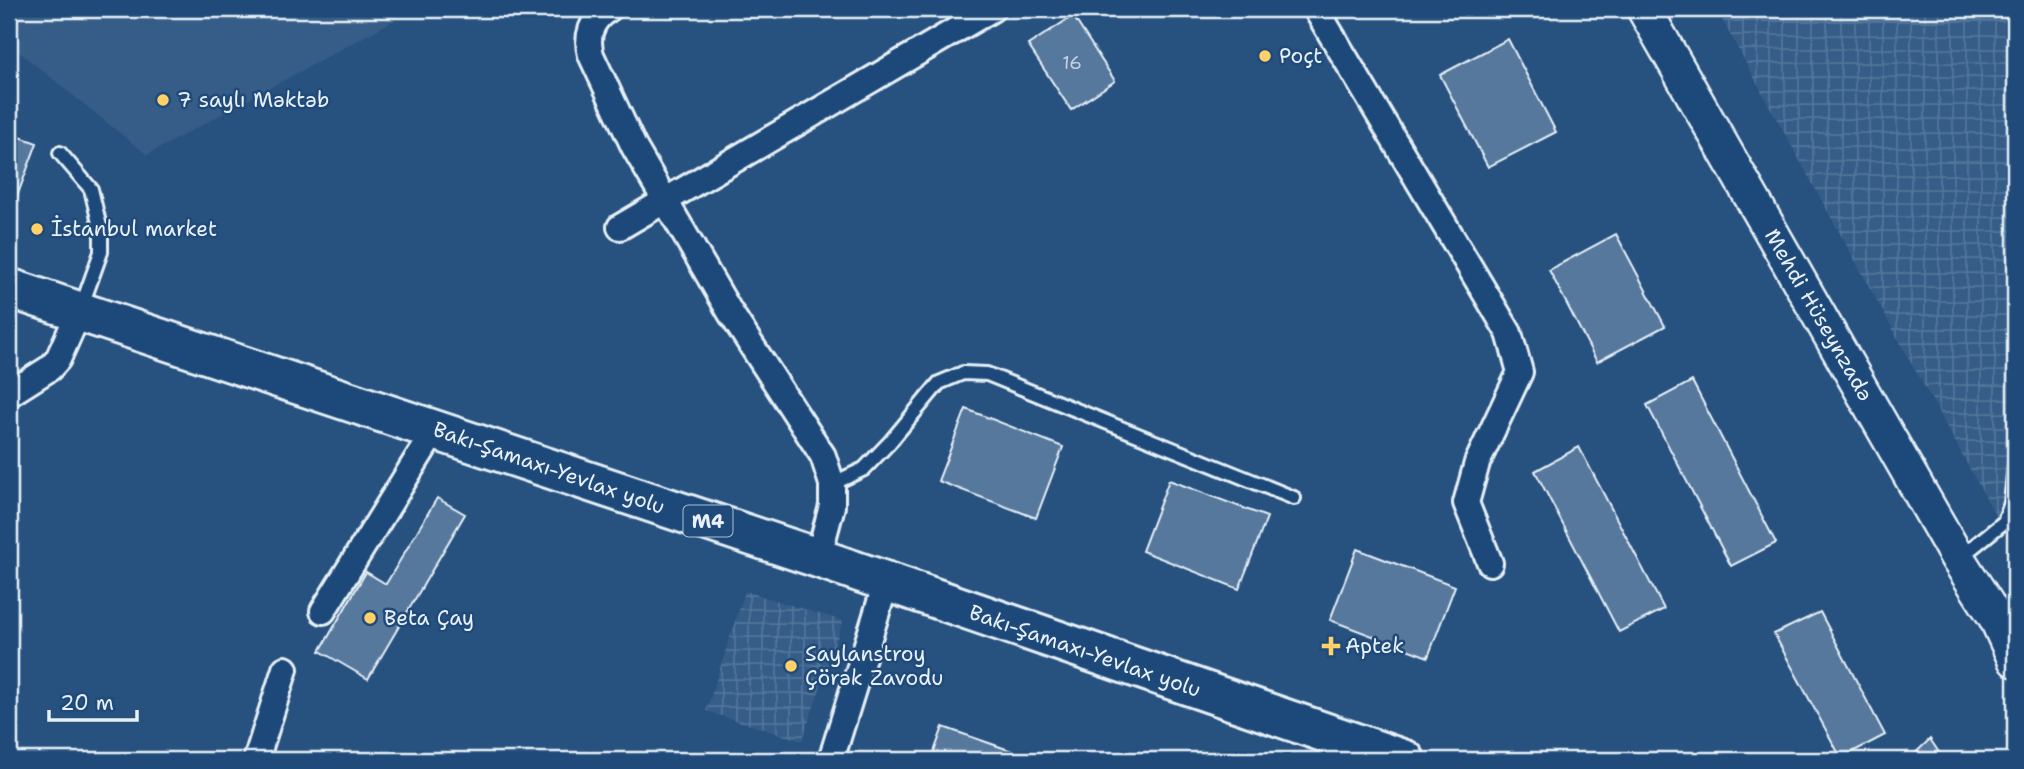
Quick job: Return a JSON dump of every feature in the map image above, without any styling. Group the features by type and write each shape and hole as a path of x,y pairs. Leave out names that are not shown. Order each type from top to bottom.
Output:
{"highway":[{"name":"Bakı-Şamaxı-Yevlax yolu","path":"9,288 818,558 1339,743 1405,760"}],"main road":[{"name":"Mehdi Hüseynzadə","path":"1644,9 1958,559 1996,618"},
{"path":"1996,618 2015,645"},
{"path":"1996,618 2015,660"}],"street":[{"path":"620,227 992,9"},
{"path":"1316,9 1509,333 1520,372 1477,463 1466,503 1490,562"},
{"path":"603,10 587,41 634,147 730,312 823,456 832,485 832,506 818,558"},
{"path":"9,394 50,368 58,359 79,312"},
{"path":"323,611 435,430"},
{"path":"831,760 886,583"},
{"path":"256,760 285,670"}],"lane":[{"path":"60,153 91,189 100,231 100,252 79,312"},
{"path":"832,485 864,469 939,383 962,373 987,374 1294,498"},
{"path":"1958,559 2004,522 2011,503 2015,464"}],"shaded area":[{"name":"7 saylı Məktəb","path":"9,9 415,9 147,155 9,44"},
{"path":"1716,9 2015,9 2015,551 1987,500"},
{"path":"745,591 843,621 802,741 706,711"}],"building":[{"path":"1073,16 1115,81 1071,110 1028,45"},
{"path":"1508,39 1556,132 1488,167 1440,75"},
{"path":"9,133 37,143 16,199 9,197"},
{"path":"1616,234 1665,326 1597,362 1549,270"},
{"path":"1692,381 1776,543 1731,566 1647,405"},
{"path":"966,409 1063,447 1036,518 938,481"},
{"path":"1579,447 1664,609 1619,632 1535,471"},
{"path":"1169,480 1267,517 1239,589 1142,551"},
{"path":"437,498 465,514 368,679 320,651 366,572 386,584"},
{"path":"1357,549 1455,586 1428,657 1330,620"},
{"path":"1820,612 1885,735 1841,758 1774,634"},
{"path":"943,727 1038,760 931,760"},
{"path":"1930,739 1944,760 1908,760"}],"place":[{"name":"Poçt","path":"1265,56"},
{"name":"7 saylı Məktəb","path":"163,100"},
{"name":"İstanbul market","path":"37,229"},
{"name":"Beta Çay","path":"370,618"},
{"name":"Aptek","path":"1331,646"},
{"name":"Saylanstroy Çörək Zavodu","path":"791,666"}]}
